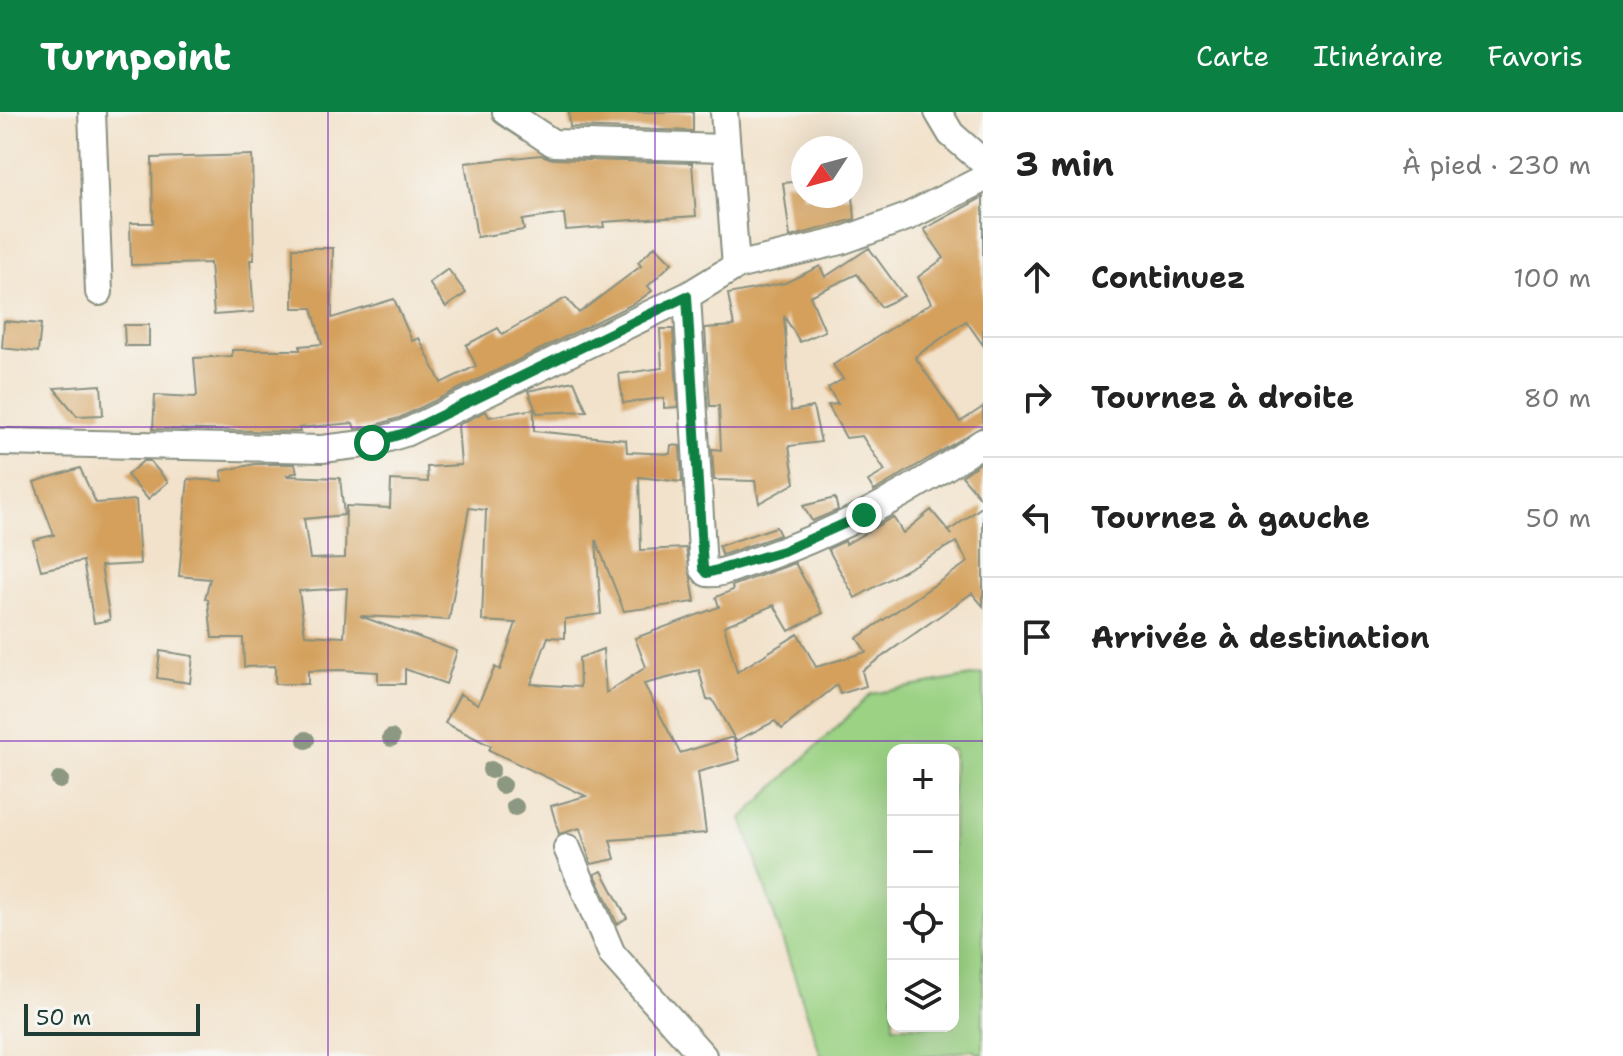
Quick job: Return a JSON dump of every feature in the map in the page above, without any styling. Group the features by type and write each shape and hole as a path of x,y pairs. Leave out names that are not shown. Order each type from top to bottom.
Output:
{"street":[{"path":"92,112 99,292"},
{"path":"506,112 553,143 725,148"},
{"path":"724,112 736,266"},
{"path":"938,112 951,134 983,162"},
{"path":"0,442 322,449 372,443 418,427 687,296 736,266 867,231 907,217 983,179"},
{"path":"687,296 703,568 707,573 783,551 864,515 936,476 983,442"},
{"path":"567,848 612,954 703,1056"}],"green space":[{"path":"983,674 983,1056 972,1050 934,1056 821,1056 742,818 871,694"}],"building":[{"path":"569,112 693,112 693,131 570,127"},
{"path":"252,155 254,260 250,260 254,312 214,315 210,263 131,265 130,223 153,223 152,158"},
{"path":"541,155 553,159 692,163 696,216 603,222 604,227 566,230 564,214 522,220 524,230 477,237 465,163"},
{"path":"791,182 791,208 854,208 855,219 790,237 783,183"},
{"path":"983,197 983,345 966,321 915,357 960,422 983,407 983,426 874,491 868,481 885,471 862,436 846,438 828,405 838,404 828,388 843,379 833,365 931,303 918,277 944,258 924,229"},
{"path":"655,246 672,263 648,286 652,291 635,303 399,418 355,429 353,423 299,428 300,432 153,429 155,395 197,395 194,358 232,356 232,350 300,350 300,346 322,344 312,308 293,308 293,248 333,248 332,318 394,299 412,341 419,338 441,383 476,366 466,345 498,328 502,334 566,298 579,313 641,266 638,262"},
{"path":"869,248 904,296 881,307 857,274 810,296 825,331 800,342 784,316 791,411 813,407 821,442 789,446 795,483 759,503 755,481 714,480 712,449 721,450 719,406 710,406 705,328 734,326 728,294 785,283 820,266 825,277"},
{"path":"448,269 466,293 446,307 429,283"},
{"path":"4,321 41,324 38,352 2,348"},
{"path":"124,325 149,325 149,346 125,346"},
{"path":"660,329 673,329 678,407 664,408 664,398 623,403 619,374 662,368"},
{"path":"574,381 587,411 537,413 528,391"},
{"path":"101,385 103,415 77,416 54,388"},
{"path":"534,409 534,431 626,440 627,452 670,454 671,445 680,446 682,482 639,477 641,550 686,548 695,602 624,611 596,540 601,614 565,619 565,638 548,637 531,684 580,687 579,658 603,649 606,693 646,667 635,638 719,607 716,597 733,590 732,586 795,563 823,613 789,631 774,605 724,626 737,672 798,634 816,667 866,652 857,638 968,562 956,542 855,598 828,549 845,541 846,544 893,517 903,533 931,510 952,535 949,531 983,506 983,606 972,593 862,671 866,686 840,694 837,685 782,729 775,721 736,741 712,699 707,700 699,670 644,684 680,753 733,737 740,760 698,772 706,833 610,840 615,859 591,864 580,828 559,834 551,806 586,796 489,750 491,746 445,723 460,694 478,704 495,667 500,670 516,623 482,621 486,510 469,508 449,620 360,616 457,651 446,684 405,669 405,684 378,684 378,672 340,670 308,671 308,684 275,684 275,666 244,667 243,638 212,638 208,599 205,598 210,579 179,576 188,479 223,481 221,471 255,464 295,464 297,472 286,476 340,478 344,515 304,519 310,559 345,558 346,506 390,508 391,480 428,482 427,467 461,465 458,425 486,411 489,417","holes":["347,588 344,637 305,635 299,591"]},
{"path":"143,461 150,461 168,482 148,499 127,475"},
{"path":"983,461 983,501 962,476"},
{"path":"80,468 96,503 136,500 140,564 101,566 110,620 94,623 83,561 41,570 33,540 54,535 34,482"},
{"path":"835,498 838,510 812,521 803,506"},
{"path":"776,527 780,535 722,555 719,546"},
{"path":"160,651 193,656 190,683 157,678"},
{"path":"602,871 627,918 617,924 595,874"}],"route":[{"path":"372,443 405,433 687,296 703,568 707,573 711,575 783,551 864,515"}]}
